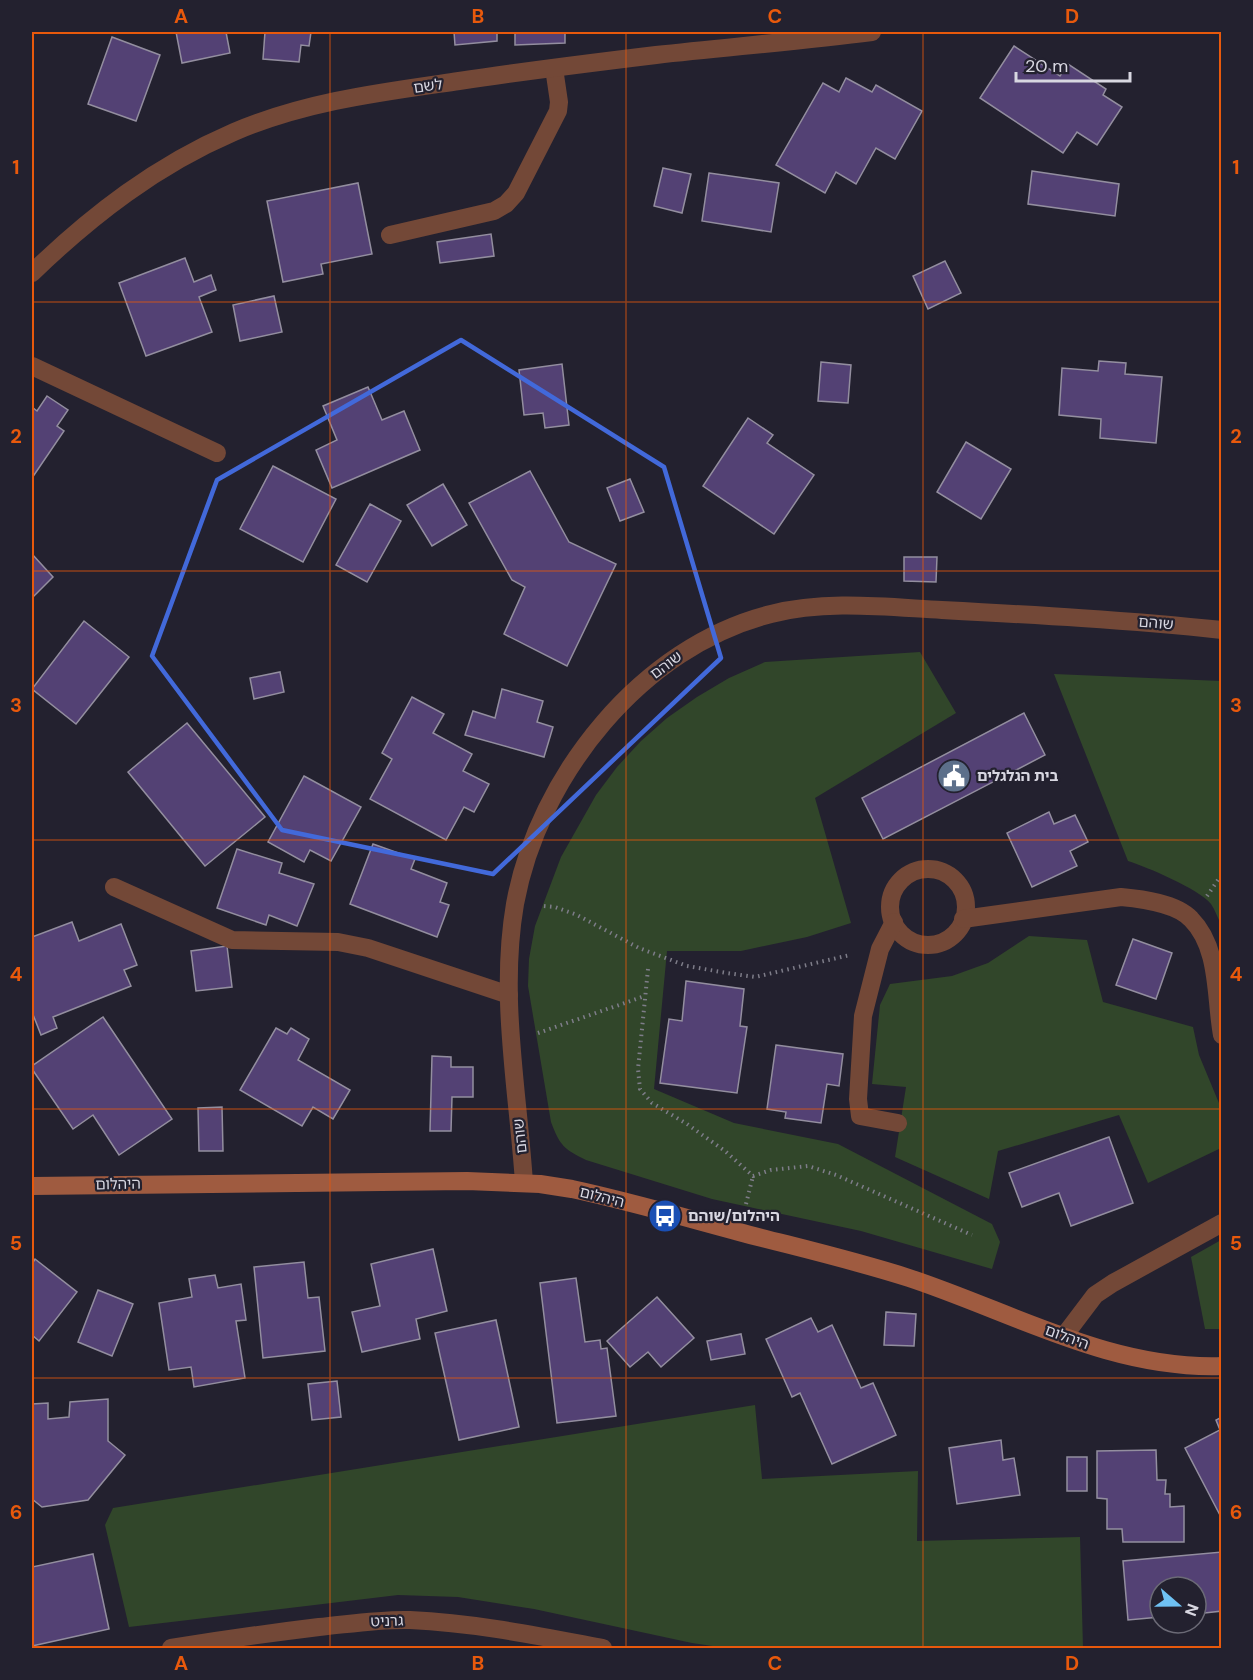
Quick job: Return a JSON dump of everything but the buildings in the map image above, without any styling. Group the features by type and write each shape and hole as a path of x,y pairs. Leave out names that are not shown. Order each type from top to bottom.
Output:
{"street":[{"name":"לשם","path":"32,273 109,204 150,176 235,131 280,115 328,102 377,93 554,68 872,32"},
{"path":"390,236 494,211 507,204 516,193 558,111 559,102 554,68"},
{"path":"32,366 217,453"},
{"name":"שוהם","path":"524,1183 509,995 515,904 523,871 533,839 573,762 628,696 659,668 694,645 731,626 771,614 813,606 1068,616 1221,630"},
{"path":"929,869 947,873 959,885 965,902 963,919 961,925 949,938 938,943 915,942 904,936 894,922 891,899 898,883 912,872 929,869"},
{"path":"114,887 232,940 338,942 368,948 509,995"},
{"path":"963,919 1121,897 1168,906 1191,918 1211,955 1221,1035"},
{"path":"894,922 880,948 863,1016 858,1099 860,1116 898,1123"},
{"name":"היהלום","path":"32,1185 467,1181 524,1183 588,1192 858,1263 927,1284 1064,1336 1138,1359 1184,1366 1221,1366"},
{"path":"1064,1336 1095,1295 1221,1223"},
{"name":"גרניט","path":"171,1648 288,1631 376,1621 408,1620 498,1629 603,1648"}],"path":[{"path":"515,904 555,907 577,915 639,948 687,966 755,977 880,948"},
{"path":"648,969 638,1069 640,1089 652,1103 725,1151 753,1176 771,1170 808,1166 972,1235"},
{"path":"511,1042 645,996"}],"highlighted area":[{"path":"461,340 664,467 721,658 493,874 282,830 152,656 217,480"}],"green space":[{"path":"920,652 956,713 815,798 851,923 807,937 741,951 667,951 654,1089 734,1123 838,1144 992,1224 1000,1242 992,1269 861,1231 712,1199 586,1160 573,1153 560,1142 551,1122 528,986 529,959 535,926 561,857 596,795 617,767 667,718 729,678 765,662"},
{"path":"1054,674 1221,681 1221,925 1211,904 1205,898 1184,885 1128,861"},
{"path":"1029,936 1087,940 1103,1002 1193,1027 1199,1055 1221,1108 1221,1148 1148,1183 1119,1115 998,1151 989,1199 895,1157 906,1087 872,1084 880,1005 890,984 952,976 988,963"},
{"path":"1221,1240 1221,1329 1205,1329 1191,1257"},
{"path":"755,1405 762,1479 918,1471 917,1541 1080,1537 1083,1648 726,1648 692,1643 534,1609 458,1597 398,1595 129,1627 105,1525 113,1508"}],"place":[{"name":"בית הגלגלים","path":"954,776"},
{"name":"היהלום/שוהם","path":"665,1216"}]}
